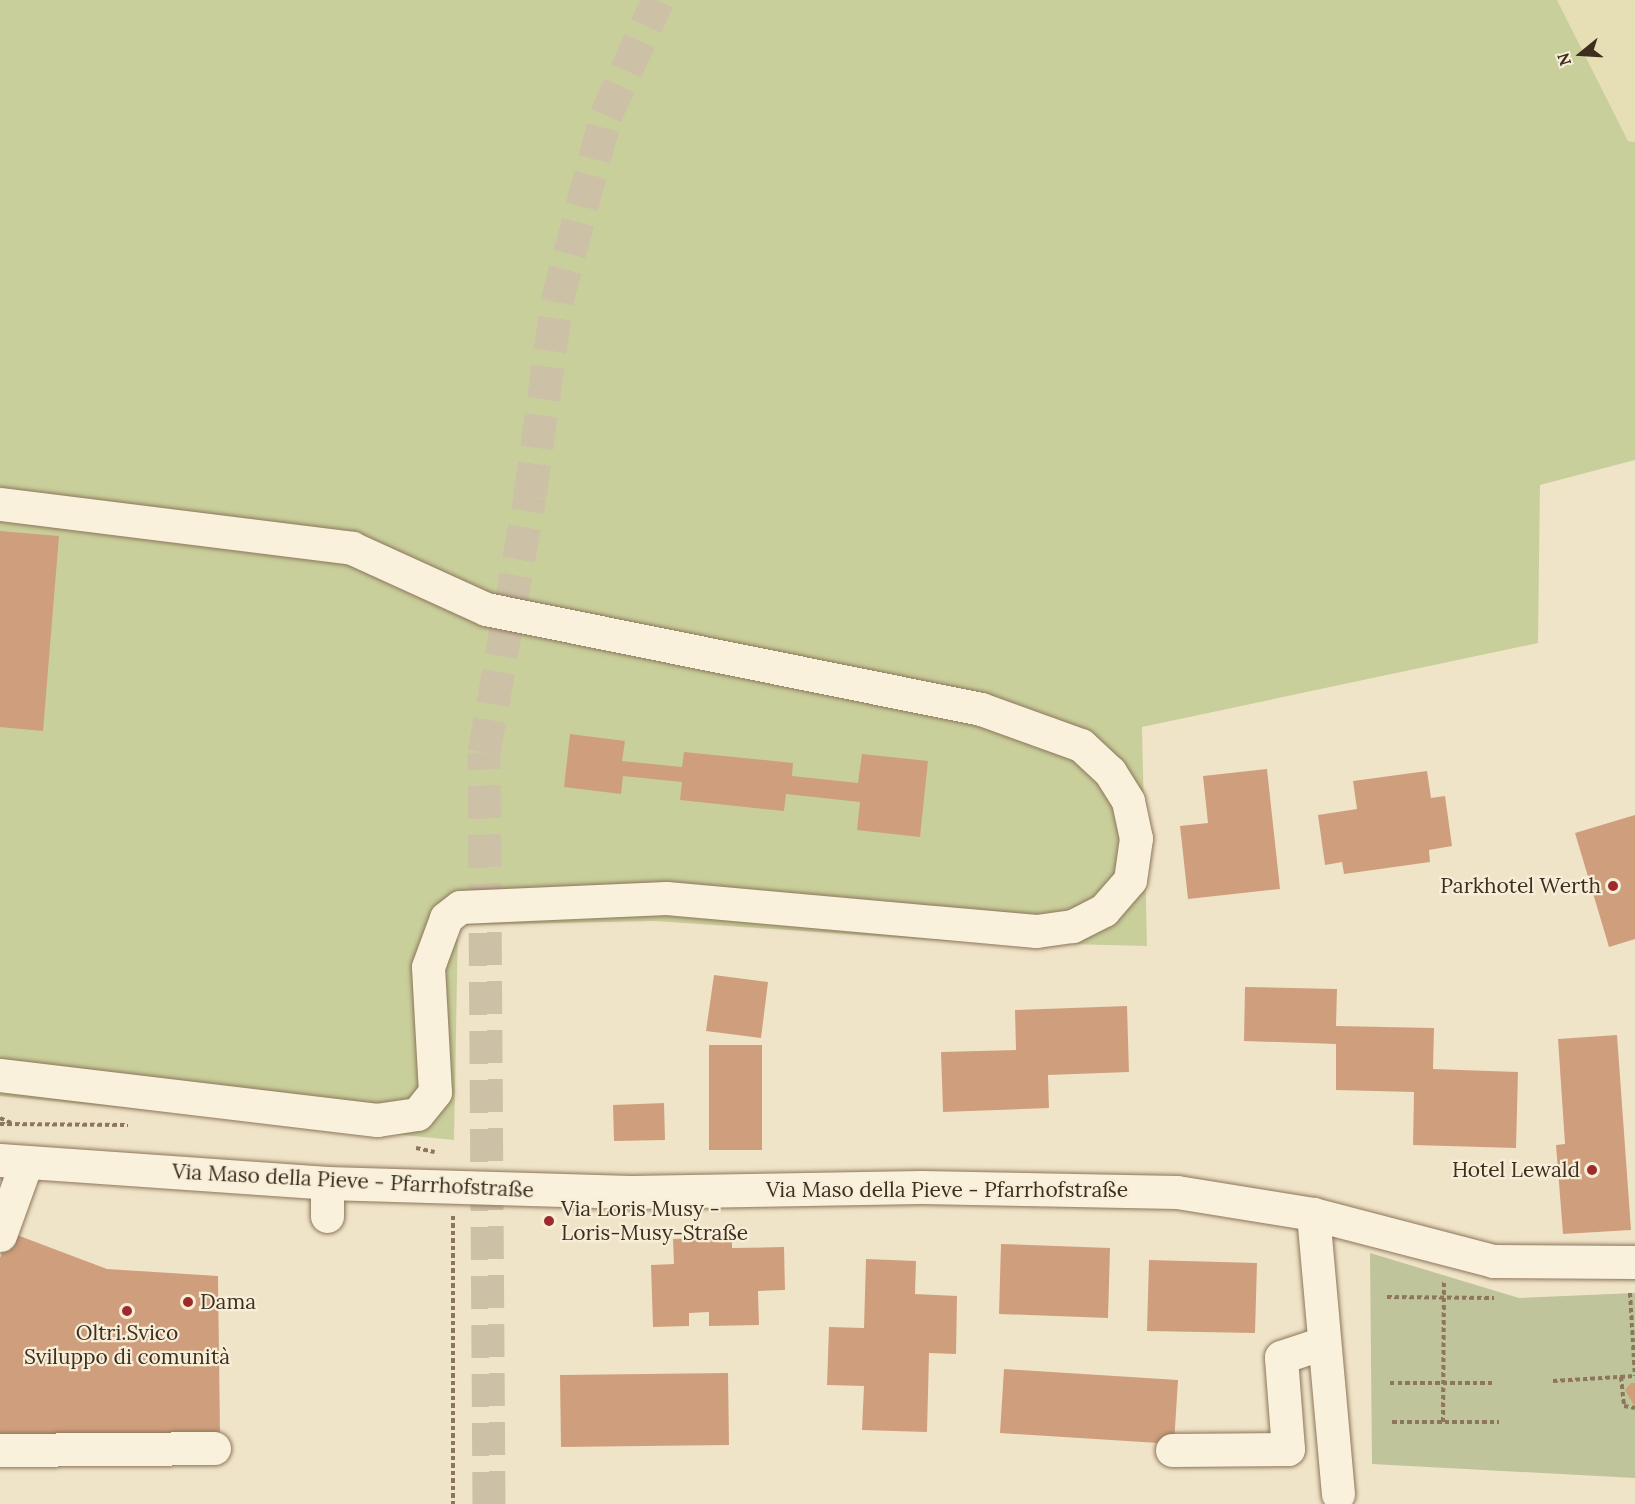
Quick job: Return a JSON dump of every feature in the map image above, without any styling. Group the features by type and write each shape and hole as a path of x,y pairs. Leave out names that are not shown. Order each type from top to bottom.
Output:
{"street":[{"path":"0,504 352,548 486,609 981,709 1081,745 1110,772 1122,791 1136,838 1130,880 1104,910 1072,926 1036,931 666,898 460,907 446,918 428,967 435,1092 417,1114 377,1120 0,1075"},
{"path":"0,1235 13,1162"},
{"name":"Via Maso della Pieve - Pfarrhofstraße","path":"13,1162 327,1183 631,1192 1067,1187 1177,1192 1313,1214 1493,1261 1632,1262"},
{"path":"327,1183 327,1216"},
{"path":"1313,1214 1338,1494"},
{"path":"1172,1450 1288,1449 1281,1357 1323,1343"},
{"path":"0,1450 214,1448"}],"path":[{"path":"0,1118 14,1124 0,1124"},
{"path":"453,1187 453,1504"},
{"path":"1553,1381 1635,1376 1632,1262"},
{"path":"1443,1422 1444,1275"},
{"path":"1387,1297 1443,1295 1494,1298"},
{"path":"1621,1377 1624,1406 1635,1408"},
{"path":"1389,1383 1443,1386 1496,1383"},
{"path":"1392,1422 1499,1422"}],"shaded area":[{"path":"1557,0 1635,0 1635,142 1628,141"}],"green space":[{"path":"0,0 1557,0 1628,141 1635,142 1635,460 1540,485 1538,643 1142,727 1147,946 949,941 655,921 458,925 454,1140 0,1096"},
{"path":"1370,1253 1519,1298 1635,1293 1635,1478 1372,1464"}],"building":[{"path":"0,531 59,536 43,731 0,727"},
{"path":"570,734 625,741 622,761 682,767 684,752 793,763 792,776 858,783 862,754 928,761 920,837 857,830 860,802 786,794 784,811 680,800 682,782 623,776 621,794 564,787"},
{"path":"1267,769 1280,889 1188,899 1180,826 1208,823 1203,776"},
{"path":"1427,771 1431,798 1445,796 1452,846 1429,850 1430,862 1344,874 1342,862 1325,865 1318,815 1357,809 1353,781"},
{"name":"Parkhotel Werth","path":"1635,815 1635,939 1609,947 1575,833"},
{"path":"714,975 768,982 761,1038 706,1031"},
{"path":"1245,987 1337,989 1336,1026 1434,1028 1433,1069 1518,1072 1516,1148 1413,1145 1414,1092 1336,1090 1336,1044 1244,1041"},
{"path":"1127,1006 1129,1072 1048,1075 1049,1108 943,1112 941,1052 1016,1050 1015,1010"},
{"path":"1617,1035 1631,1230 1563,1234 1556,1145 1565,1144 1558,1039"},
{"path":"709,1045 762,1045 762,1150 709,1150"},
{"path":"664,1103 665,1140 614,1141 613,1105"},
{"path":"9,1232 107,1269 218,1276 220,1434 0,1434 0,1258"},
{"path":"732,1237 732,1248 784,1247 785,1290 758,1291 759,1325 709,1326 709,1312 689,1313 689,1326 653,1327 651,1265 674,1264 673,1239"},
{"path":"1001,1244 1110,1248 1108,1318 999,1314"},
{"path":"866,1259 916,1261 915,1294 957,1296 956,1354 929,1353 927,1432 862,1430 864,1386 827,1385 829,1327 864,1328"},
{"path":"1149,1260 1257,1263 1255,1333 1147,1331"},
{"path":"1004,1369 1178,1380 1174,1444 1000,1433"},
{"path":"728,1373 729,1445 561,1447 560,1375"},
{"path":"1631,1383 1635,1383 1635,1407 1625,1390"}],"tunnel":[{"path":"489,1504 484,752 530,496 557,301 606,115 658,0"}],"place":[{"name":"Parkhotel Werth","path":"1613,886"},
{"name":"Hotel Lewald","path":"1592,1170"},
{"name":"Via Loris Musy - Loris-Musy-Straße","path":"549,1221"},
{"name":"Dama","path":"188,1302"},
{"name":"Oltri.Svico Sviluppo di comunità","path":"127,1311"}]}
